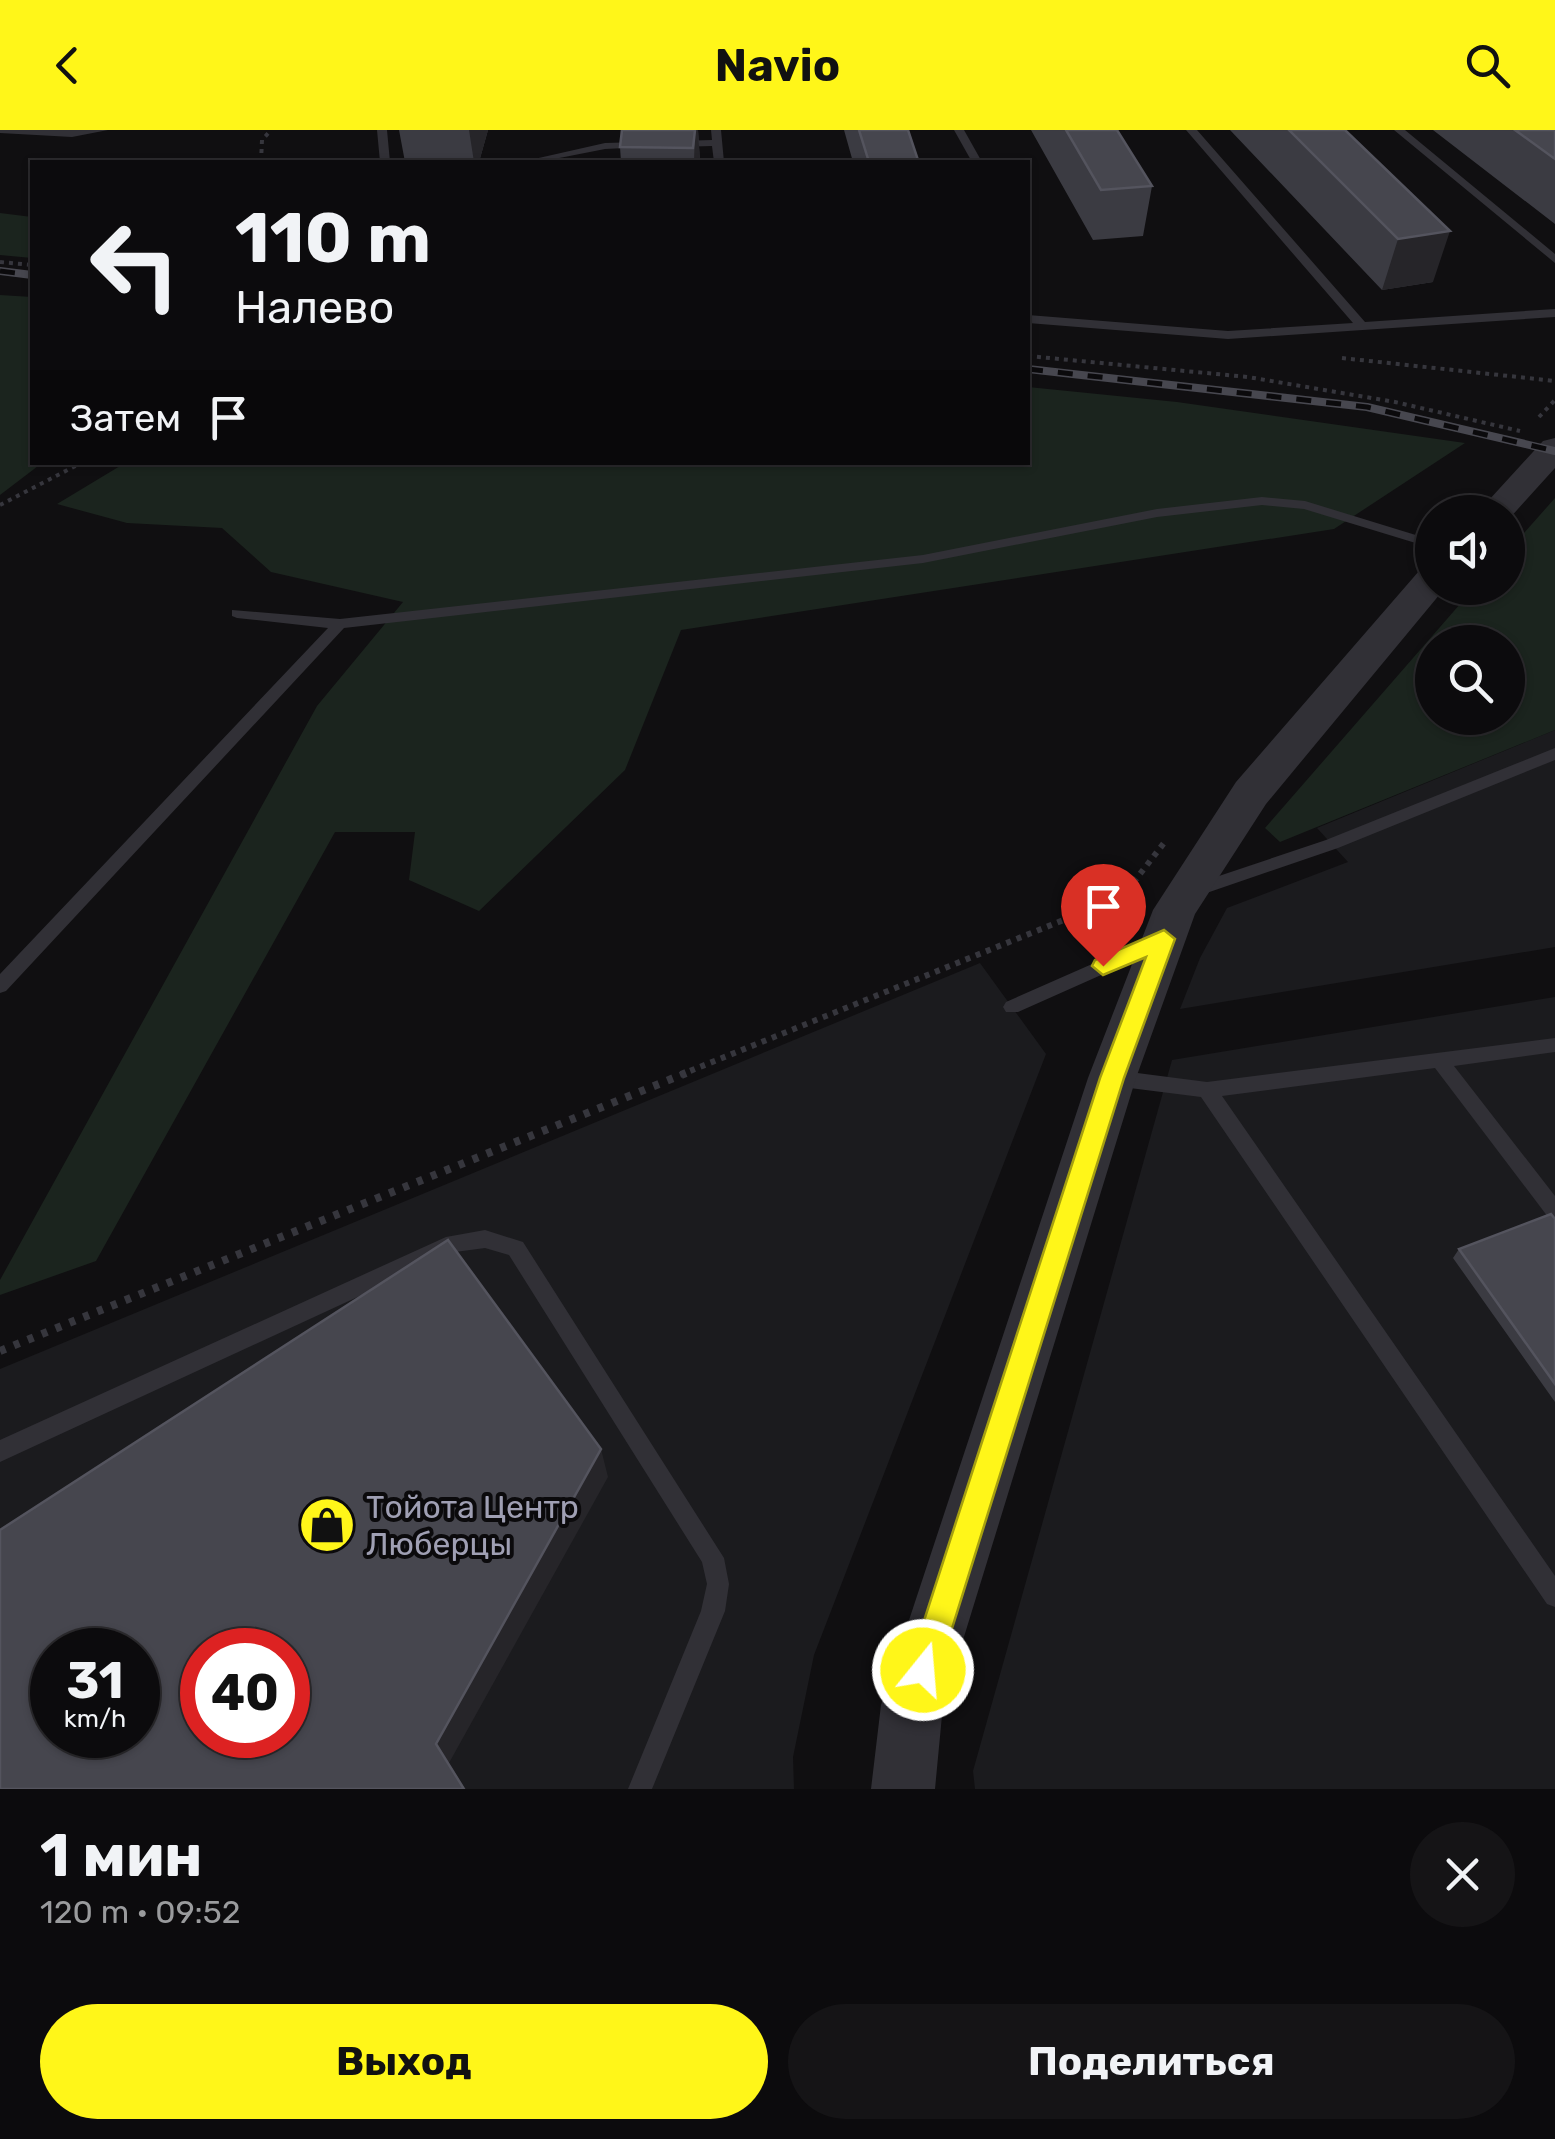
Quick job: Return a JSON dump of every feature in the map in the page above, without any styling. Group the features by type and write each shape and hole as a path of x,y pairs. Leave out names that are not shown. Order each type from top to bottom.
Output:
{"street":[{"path":"1506,495 1541,441"},
{"path":"903,1789 912,1705 1112,1078 1182,895 1252,793 1415,599"}],"lane":[{"path":"0,130 72,134 103,130"},
{"path":"382,130 385,160"},
{"path":"959,130 976,160"},
{"path":"1192,130 1362,326"},
{"path":"1399,130 1555,260"},
{"path":"536,160 605,146 716,136"},
{"path":"1030,319 1228,334 1555,313"},
{"path":"237,613 340,624 922,560 1157,513 1262,501 1306,505 1415,539"},
{"path":"0,986 340,624"},
{"path":"1182,895 1332,844 1555,754"},
{"path":"1012,1007 1164,939"},
{"path":"1112,1078 1208,1090 1555,1045"},
{"path":"1439,1060 1555,1211"},
{"path":"1208,1090 1555,1596"},
{"path":"0,1452 453,1243 485,1239 516,1248 713,1558 718,1584 713,1611 640,1789"}],"path":[{"path":"261,160 262,140 272,130"},
{"path":"0,262 30,265"},
{"path":"1030,356 1248,377 1395,402 1541,441"},
{"path":"0,505 77,465"},
{"path":"0,1351 1123,896 1138,877"}],"shaded area":[{"path":"0,213 30,217 30,258 0,255"},
{"path":"0,295 30,297 30,465 39,465 0,495"},
{"path":"1030,387 1177,402 1465,443 1334,529 681,630 625,770 479,911 409,880 415,832 335,832 96,1261 0,1295 0,1280 317,706 403,602 271,572 222,528 127,523 57,504 122,465 1030,465"},
{"path":"1555,498 1555,730 1280,842 1265,828 1415,656 1415,735 1525,735 1525,625 1442,625 1459,605 1525,605 1525,532"},
{"path":"1555,730 1555,947 1180,1009 1200,958 1227,908 1348,862 1317,828"},
{"path":"980,963 1046,1054 814,1655 793,1757 794,1789 0,1789 0,1369"},
{"path":"1555,997 1555,1789 975,1789 973,1771 1172,1060"}],"building":[{"path":"622,130 695,130 693,148 620,147"},
{"path":"859,130 908,130 918,160 868,160"},
{"path":"1066,130 1117,130 1152,186 1101,190"},
{"path":"1289,130 1345,130 1450,231 1398,239"},
{"path":"1515,130 1555,130 1555,159"},
{"path":"1551,1214 1555,1219 1555,1384 1459,1249"},
{"name":"Тойота Центр Люберцы","path":"448,1240 601,1449 436,1744 464,1789 0,1789 0,1530"}],"railway":[{"path":"0,271 30,275"},
{"path":"1030,369 1367,407 1555,451"}],"place":[{"name":"Тойота Центр Люберцы","path":"327,1525"}],"route":[{"path":"923,1670 1112,1078 1164,939 1103,966"}]}
